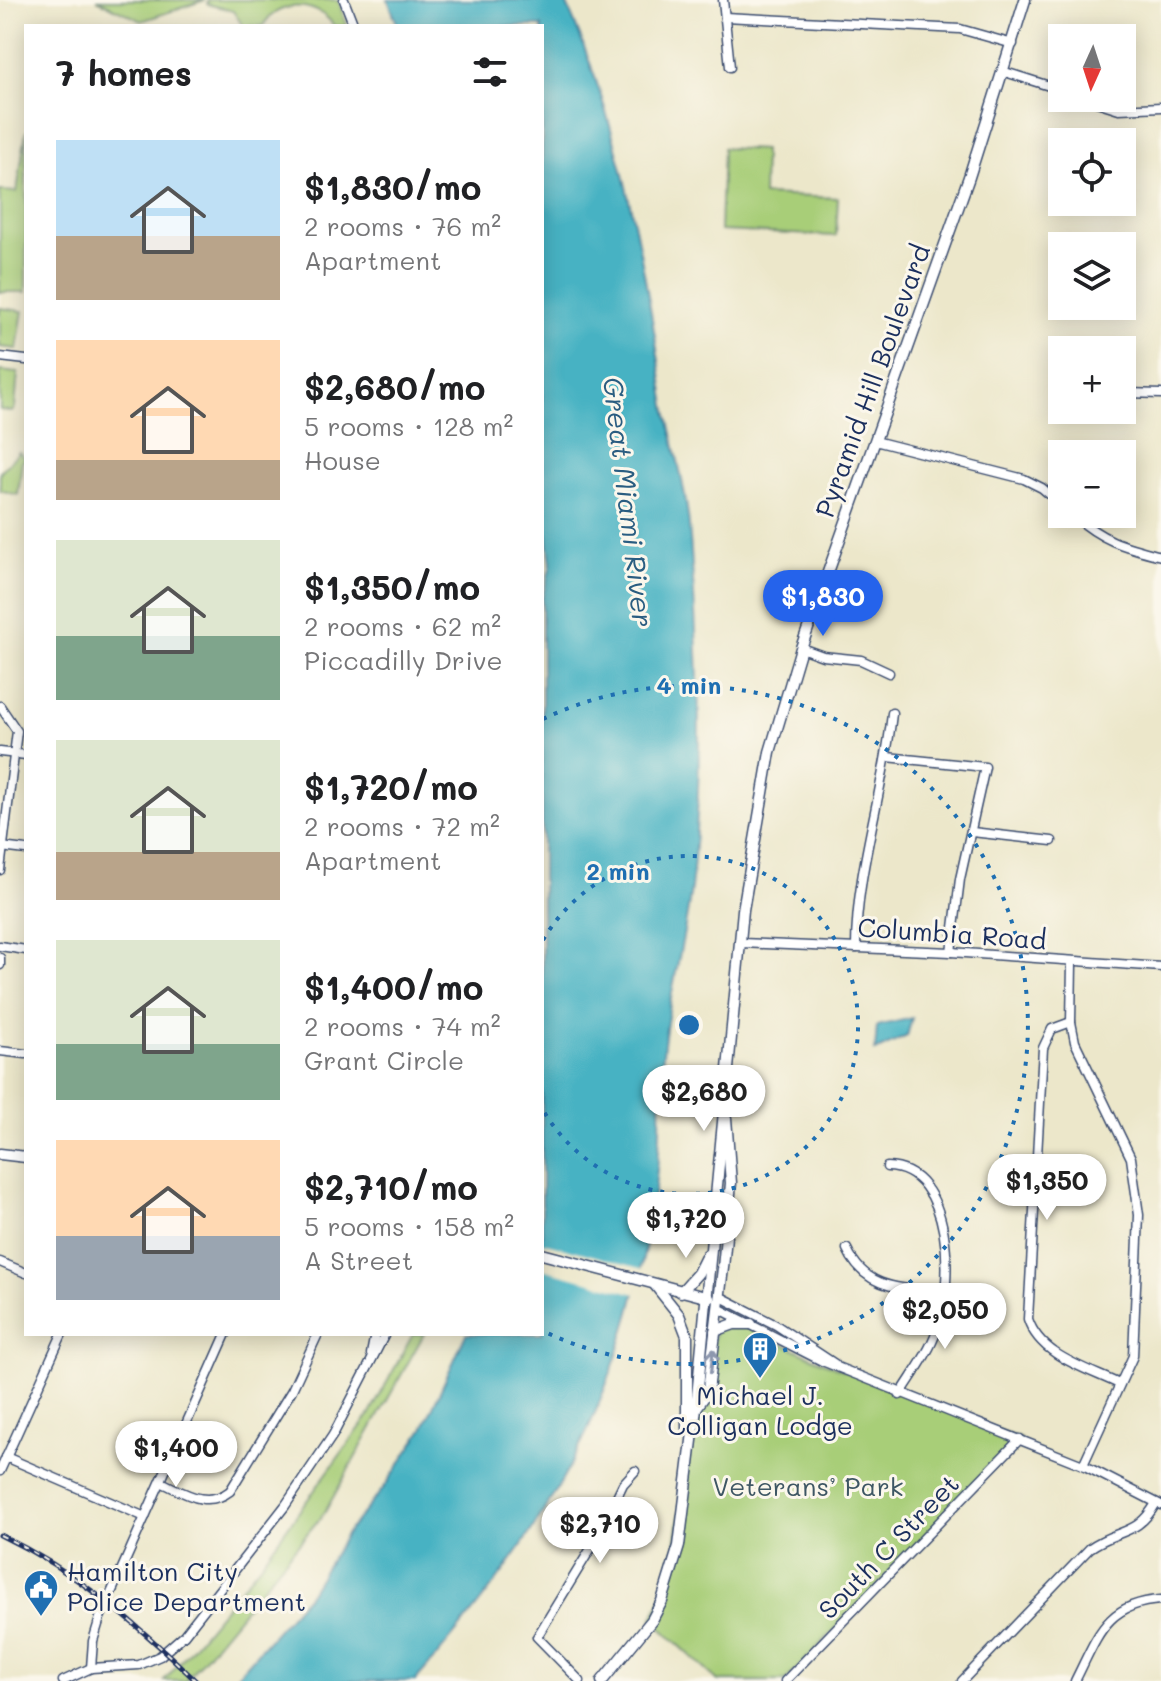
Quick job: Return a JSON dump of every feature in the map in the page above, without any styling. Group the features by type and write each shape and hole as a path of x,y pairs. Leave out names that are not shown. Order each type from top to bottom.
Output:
{"main road":[{"name":"Pyramid Hill Boulevard","path":"696,1408 719,1140 725,1112 741,943 761,790 801,648 1005,72 1025,0"},
{"name":"Pyramid Hill Boulevard","path":"696,1408 708,1391 731,1183 725,1112"},
{"path":"0,1154 24,1157"},
{"path":"681,1292 701,1268 712,1243"},
{"path":"544,1255 718,1302"},
{"path":"655,1285 676,1310 690,1352 690,1447"},
{"path":"715,1331 730,1325 751,1324"},
{"path":"602,1681 638,1639 662,1601 679,1546 696,1408"}],"street":[{"path":"344,0 353,24"},
{"path":"723,0 730,67"},
{"path":"725,17 960,29 1013,44"},
{"path":"1005,72 1048,86"},
{"path":"1136,108 1161,107"},
{"path":"0,357 24,360"},
{"path":"1136,393 1161,394"},
{"path":"875,441 1024,479 1048,493"},
{"path":"1088,528 1116,545 1161,556"},
{"path":"801,648 823,656 861,660 889,673"},
{"path":"0,706 17,731 0,870"},
{"path":"856,948 856,906 887,757 892,713"},
{"path":"0,752 24,755"},
{"path":"887,757 985,767 960,879 951,952"},
{"path":"972,832 1052,841"},
{"path":"1,847 24,850"},
{"name":"Columbia Road","path":"741,943 951,952 1161,967"},
{"path":"0,946 24,950"},
{"path":"0,958 0,965"},
{"path":"1072,963 1071,1022 1075,1042 1131,1158 1136,1183 1139,1243 1133,1356 1083,1465"},
{"path":"1071,1022 1052,1029 1043,1048 1028,1319 1033,1334 1049,1349 1119,1384"},
{"path":"0,1051 24,1054"},
{"path":"887,1167 899,1167 912,1174 935,1200 946,1249 937,1330 900,1395"},
{"path":"847,1249 855,1266 881,1285 943,1292"},
{"path":"0,1262 24,1272"},
{"path":"718,1302 751,1324 822,1361 900,1395 1083,1465 1159,1504 1139,1527 1110,1536 1090,1548 962,1681"},
{"path":"718,1302 776,1325 835,1365"},
{"path":"0,1471 61,1336"},
{"path":"91,1668 95,1631 225,1336"},
{"path":"161,1482 207,1501 230,1491 292,1390 317,1336"},
{"path":"370,1363 375,1336"},
{"path":"63,1681 91,1668 139,1665 160,1656 184,1635 285,1506 333,1435 384,1336"},
{"name":"South C Street","path":"785,1681 1020,1439"},
{"path":"6,1457 145,1517"},
{"path":"580,1681 537,1637 594,1543 623,1484 635,1471"},
{"path":"1075,1681 1105,1622 1135,1603 1161,1600"}],"green space":[{"path":"97,0 205,0 142,21"},
{"path":"208,0 338,0 346,24 332,24 318,11 297,6 278,11 264,24 242,24 233,11 207,4"},
{"path":"24,145 24,292 0,292 0,191 17,192"},
{"path":"723,148 764,150 763,195 838,198 836,236 720,231"},
{"path":"0,308 23,311 17,349 0,347"},
{"path":"0,371 18,373 12,412 0,410"},
{"path":"19,452 24,458 18,495 0,490 0,472"},
{"name":"Veterans’ Park","path":"739,1324 821,1361 1020,1439 785,1681 718,1681 652,1620 670,1578 690,1447 703,1399 715,1331"},
{"path":"412,1336 423,1336 325,1512 185,1681 164,1681 260,1565 370,1414"}],"water":[{"name":"Great Miami River","path":"388,0 565,0 601,95 628,194 689,525 698,698 698,784 693,870 666,1031 655,1190 630,1313 600,1401 543,1513 494,1584 415,1681 232,1681 309,1594 349,1530 383,1489 423,1429 465,1336 544,1336 544,591 551,564 544,511 544,24 397,24"},
{"path":"912,1018 907,1036 875,1051 877,1026"}],"pier":[{"path":"544,1243 643,1269 636,1294 544,1270"}],"railway":[{"path":"0,1535 80,1582 150,1638 196,1681"}],"place":[{"name":"Michael J. Colligan Lodge","path":"760,1380"},
{"name":"Hamilton City Police Department","path":"41,1618"}]}
